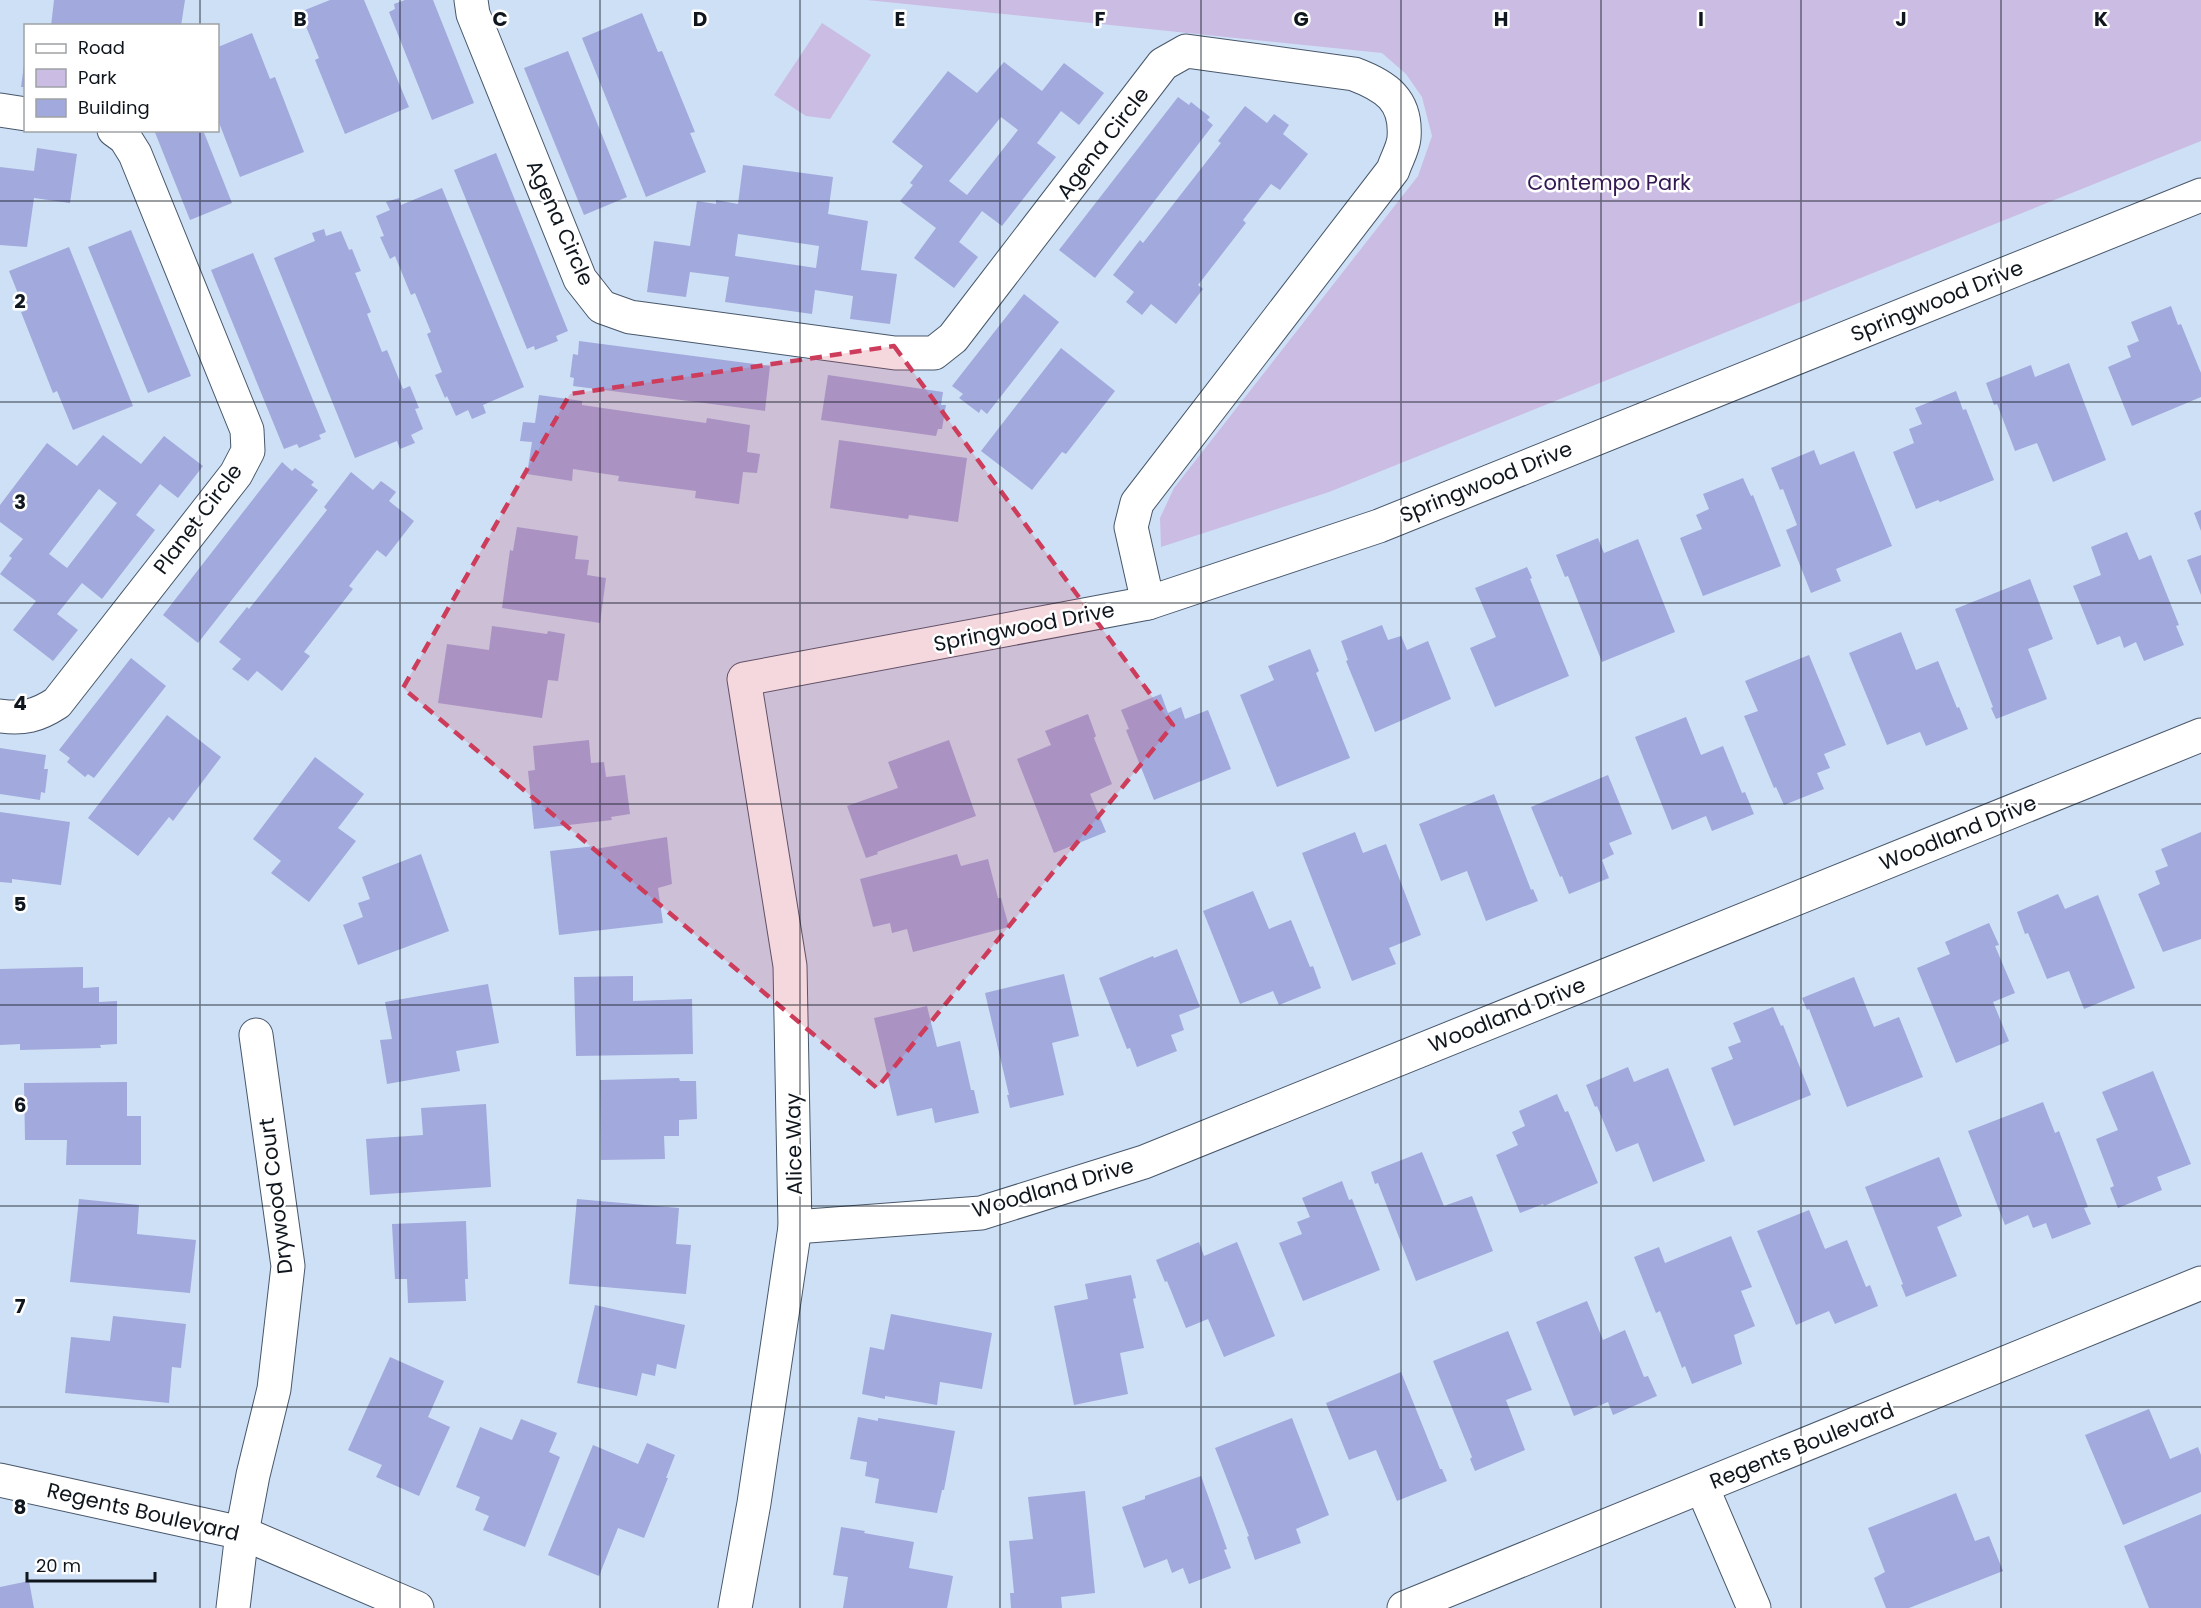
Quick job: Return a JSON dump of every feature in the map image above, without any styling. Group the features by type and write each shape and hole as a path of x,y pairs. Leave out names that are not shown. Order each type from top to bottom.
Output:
{"street":[{"name":"Agena Circle","path":"471,0 473,14 580,279 602,307 630,317 895,352 934,353 953,338 1163,64 1186,51 1354,74 1377,83 1398,102 1403,120 1404,140 1393,170 1137,503 1131,526 1148,603"},
{"path":"0,110 24,114"},
{"name":"Planet Circle","path":"0,716 35,715 57,703 236,474 248,451 247,430 135,154 125,138 117,132"},
{"name":"Springwood Drive","path":"744,679 1148,603 1379,526 2201,195"},
{"name":"Alice Way","path":"735,1608 754,1503 795,1227 790,966 744,679"},
{"name":"Woodland Drive","path":"795,1227 981,1213 1144,1162 2201,735"},
{"name":"Drywood Court","path":"233,1608 242,1533 253,1475 274,1389 288,1266 255,1035"},
{"name":"Regents Boulevard","path":"1404,1608 2201,1283"},
{"name":"Regents Boulevard","path":"0,1480 242,1533 417,1608"},
{"path":"1702,1487 1754,1608"}],"highlighted area":[{"path":"894,346 1173,725 877,1088 403,688 570,394"}],"green space":[{"name":"Contempo Park","path":"867,0 2201,0 2201,141 1329,492 1161,547 1160,518 1174,488 1418,176 1432,136 1422,97 1406,74 1382,53"},
{"path":"822,23 871,55 830,119 806,116 774,95"}],"building":[{"path":"54,0 185,0 181,24 51,24"},
{"path":"330,0 364,0 409,107 345,134 315,60 319,58 300,12"},
{"path":"405,0 433,0 474,103 432,120 389,12 395,9 394,4"},
{"path":"642,13 658,52 662,51 695,132 690,133 706,172 646,197 582,38"},
{"path":"252,33 270,79 275,77 304,152 240,177 219,123 219,47"},
{"path":"568,51 627,197 584,215 524,68"},
{"path":"1004,62 1042,91 1064,63 1104,93 1079,125 1061,111 1037,143 1056,157 1002,226 982,211 959,242 978,257 954,288 914,258 936,228 900,201 913,185 910,183 923,166 892,142 948,71 977,93","holes":["1001,117 1018,130 967,195 949,181"]},
{"path":"24,65 24,87 21,87"},
{"path":"1178,97 1189,105 1191,102 1210,117 1207,120 1213,125 1095,278 1059,250"},
{"path":"1245,106 1267,123 1274,114 1289,125 1283,134 1308,154 1280,190 1271,184 1243,220 1246,223 1198,285 1203,289 1176,324 1151,304 1142,315 1126,302 1134,292 1113,275 1140,240 1143,243 1221,143 1218,141"},
{"path":"155,132 204,132 232,203 190,220"},
{"path":"37,148 77,154 70,203 34,198 27,247 0,245 0,167 34,171"},
{"path":"496,153 568,331 556,336 558,341 535,350 534,346 527,349 454,170"},
{"path":"743,165 833,177 828,214 868,221 861,270 897,274 890,324 850,319 853,296 815,290 812,314 725,302 729,277 690,272 686,297 647,292 654,241 690,246 697,201 716,204 716,200 738,204","holes":["738,234 819,246 816,268 735,256"]},
{"path":"442,188 524,387 483,405 486,413 472,419 468,410 456,416 447,396 445,398 435,375 442,372 427,334 431,332 415,293 411,295 395,256 390,259 380,237 384,236 376,216 390,210 386,202 399,198 401,205"},
{"path":"324,229 326,236 341,231 349,250 352,249 361,271 355,273 371,312 367,314 382,352 387,350 403,389 410,386 419,408 415,409 423,429 411,435 415,443 400,449 397,441 355,458 274,258 315,241 312,233"},
{"path":"131,230 191,376 148,393 88,247"},
{"path":"69,247 133,406 73,430 57,391 53,393 21,312 25,311 9,271"},
{"path":"253,253 326,432 319,435 321,439 299,448 297,444 284,449 211,270"},
{"path":"1024,294 1059,322 987,414 981,409 979,413 959,398 963,394 952,386"},
{"path":"2171,306 2201,373 2201,397 2132,426 2108,367 2131,357 2127,346 2139,341 2131,322"},
{"path":"579,341 770,366 765,411 573,386 574,378 570,377 573,354 578,355"},
{"path":"1061,348 1115,391 1066,454 1062,452 1032,490 981,451"},
{"path":"2069,363 2106,460 2053,482 2037,443 2015,451 1997,404 1994,405 1986,383 2031,365 2035,377"},
{"path":"828,375 943,392 941,405 946,405 942,429 938,429 936,436 821,420"},
{"path":"1956,391 1963,410 1966,409 1994,480 1940,502 1938,500 1916,509 1893,452 1914,443 1909,429 1922,424 1915,408"},
{"path":"539,395 582,401 582,405 706,423 707,418 750,425 747,452 760,454 757,473 743,472 739,504 695,498 696,491 618,481 619,476 573,469 572,481 527,474 532,442 520,441 523,422 535,423"},
{"path":"103,435 141,464 164,436 203,466 178,498 160,484 136,515 155,530 102,599 82,583 57,614 78,630 53,661 13,630 36,601 0,574 12,558 9,556 23,539 0,522 0,505 47,443 77,466","holes":["99,489 117,503 67,568 49,554"]},
{"path":"839,440 967,458 958,522 909,515 908,519 830,508"},
{"path":"1814,450 1820,465 1854,451 1892,546 1836,569 1841,581 1811,593 1786,530 1797,525 1783,489 1780,490 1771,468"},
{"path":"282,462 292,471 295,468 314,482 311,485 318,490 198,643 163,615"},
{"path":"351,472 373,490 381,481 396,492 389,501 414,521 386,557 377,550 349,586 353,589 304,652 310,656 282,691 257,671 248,681 232,669 241,659 219,642 247,607 249,609 327,510 324,507"},
{"path":"1743,478 1751,496 1753,495 1781,566 1703,596 1680,538 1702,529 1696,515 1709,509 1703,494"},
{"path":"2201,510 2201,531 2194,513"},
{"path":"517,527 578,536 575,559 589,560 587,575 606,578 600,623 502,608 510,550 513,551"},
{"path":"2127,532 2139,560 2151,555 2179,625 2176,626 2184,645 2144,661 2136,642 2124,648 2120,636 2097,645 2073,586 2101,575 2091,547"},
{"path":"1598,538 1604,553 1638,539 1675,632 1602,662 1568,576 1565,577 1556,555"},
{"path":"2201,555 2201,595 2187,560"},
{"path":"1527,567 1569,676 1495,707 1470,648 1496,637 1475,588"},
{"path":"2030,579 2053,639 2028,649 2047,699 1996,719 1955,609"},
{"path":"1382,625 1388,640 1401,636 1407,650 1428,641 1451,699 1375,732 1346,661 1348,660 1341,641"},
{"path":"492,626 547,634 548,631 565,634 558,681 548,680 542,718 438,703 447,644 489,650"},
{"path":"1901,632 1916,670 1938,661 1968,729 1926,746 1920,732 1887,745 1849,653"},
{"path":"1310,649 1319,671 1316,673 1350,758 1277,787 1240,695 1274,680 1268,666"},
{"path":"1809,655 1846,745 1824,754 1830,768 1817,773 1824,789 1784,805 1776,787 1774,788 1744,716 1758,711 1745,681"},
{"path":"131,658 166,686 94,778 88,774 85,777 67,762 70,758 59,750"},
{"path":"1161,694 1168,713 1181,707 1185,719 1208,710 1231,769 1154,800 1126,730 1129,729 1121,710"},
{"path":"1088,714 1096,736 1094,738 1112,784 1090,794 1106,832 1054,853 1017,759 1051,745 1045,731"},
{"path":"167,715 221,757 173,821 169,817 138,856 88,818"},
{"path":"1686,717 1701,755 1723,746 1742,793 1745,792 1754,814 1712,831 1706,816 1672,830 1635,737"},
{"path":"589,740 591,763 604,762 606,777 625,775 630,814 611,817 612,820 534,829 528,771 535,770 533,746"},
{"path":"949,740 976,816 866,858 847,806 898,788 888,762"},
{"path":"0,748 46,755 44,769 48,769 45,793 41,792 40,800 0,794"},
{"path":"315,757 364,794 338,828 356,841 309,902 271,873 281,861 253,839"},
{"path":"1608,775 1632,834 1609,843 1614,854 1602,860 1609,878 1569,894 1531,807"},
{"path":"1494,794 1531,890 1533,889 1538,901 1486,921 1467,871 1441,881 1419,824"},
{"path":"0,812 70,822 61,885 12,879 12,883 0,882"},
{"path":"1355,832 1363,853 1386,844 1421,935 1389,948 1396,964 1352,981 1302,853"},
{"path":"2201,832 2201,939 2163,952 2138,894 2160,884 2155,871 2168,866 2161,849"},
{"path":"667,837 672,884 658,888 663,923 559,935 550,851 595,846 595,849"},
{"path":"421,854 449,931 358,965 343,925 363,917 358,903 370,899 362,877"},
{"path":"957,854 961,866 988,859 998,898 1001,898 1009,927 913,952 907,929 892,933 890,923 873,927 860,879"},
{"path":"1253,891 1269,929 1291,920 1321,988 1279,1005 1273,991 1240,1004 1203,911"},
{"path":"2058,894 2065,909 2098,895 2135,988 2084,1009 2069,971 2047,979 2017,912"},
{"path":"1989,923 1999,945 1995,946 2015,993 1993,1002 2009,1041 1956,1063 1917,968 1950,954 1945,942"},
{"path":"1177,949 1200,1007 1179,1015 1184,1030 1171,1035 1177,1051 1137,1067 1130,1048 1127,1049 1099,978 1153,956 1154,958"},
{"path":"83,967 83,988 99,987 99,1002 117,1001 117,1044 100,1045 101,1048 20,1050 20,1044 0,1045 0,969"},
{"path":"1064,974 1079,1036 1052,1043 1064,1095 1010,1108 985,993"},
{"path":"633,976 633,1001 692,999 693,1054 576,1056 574,977"},
{"path":"1854,977 1874,1027 1899,1017 1923,1077 1847,1107 1809,1009 1807,1010 1802,998"},
{"path":"488,984 499,1043 456,1051 460,1071 387,1084 380,1040 392,1039 385,1002"},
{"path":"927,1006 937,1047 960,1041 971,1090 974,1090 979,1113 935,1123 932,1108 897,1116 874,1018"},
{"path":"1773,1007 1781,1026 1783,1025 1811,1095 1734,1126 1711,1068 1733,1059 1728,1047 1741,1042 1733,1023"},
{"path":"1628,1067 1634,1082 1668,1068 1705,1161 1653,1182 1638,1143 1616,1152 1586,1085"},
{"path":"2153,1071 2191,1164 2157,1177 2162,1190 2118,1208 2110,1188 2114,1186 2096,1139 2118,1130 2102,1092"},
{"path":"679,1078 680,1081 696,1081 697,1119 679,1120 679,1136 664,1136 665,1159 601,1160 600,1080"},
{"path":"127,1082 127,1116 141,1116 141,1165 66,1165 67,1140 25,1140 24,1083"},
{"path":"1557,1094 1565,1112 1568,1111 1598,1183 1544,1206 1543,1204 1520,1213 1496,1155 1518,1145 1512,1132 1525,1126 1519,1111"},
{"path":"2043,1102 2055,1133 2059,1131 2088,1207 2084,1208 2091,1224 2052,1239 2046,1223 2033,1228 2028,1215 2005,1225 1968,1131"},
{"path":"486,1104 491,1187 370,1195 366,1139 423,1135 421,1108"},
{"path":"1422,1152 1444,1206 1472,1196 1493,1251 1416,1281 1378,1183 1375,1184 1371,1172"},
{"path":"1939,1157 1962,1216 1937,1227 1957,1276 1906,1297 1865,1187"},
{"path":"1342,1181 1349,1200 1352,1199 1380,1270 1303,1301 1279,1243 1302,1234 1297,1222 1310,1217 1302,1198"},
{"path":"79,1199 139,1205 137,1234 196,1240 190,1293 70,1282"},
{"path":"577,1199 679,1208 676,1244 691,1245 686,1294 569,1284"},
{"path":"1809,1210 1825,1249 1847,1240 1866,1287 1870,1285 1878,1306 1835,1324 1829,1311 1796,1325 1757,1231"},
{"path":"466,1221 468,1279 465,1279 466,1301 408,1303 407,1279 395,1279 392,1224"},
{"path":"1731,1236 1752,1287 1741,1291 1755,1326 1734,1335 1742,1364 1692,1384 1685,1366 1682,1368 1660,1311 1656,1313 1634,1257 1659,1247 1665,1263"},
{"path":"1199,1242 1204,1256 1237,1242 1275,1336 1224,1357 1208,1319 1186,1328 1156,1260"},
{"path":"1131,1275 1136,1298 1133,1299 1144,1348 1120,1353 1128,1394 1074,1405 1054,1306 1088,1299 1085,1284"},
{"path":"1587,1301 1603,1340 1625,1330 1644,1377 1648,1376 1657,1396 1613,1415 1608,1402 1574,1416 1536,1322"},
{"path":"595,1305 685,1325 676,1369 657,1364 655,1376 642,1373 637,1396 577,1383"},
{"path":"891,1314 992,1333 982,1389 940,1382 937,1405 862,1394 870,1347 884,1350"},
{"path":"113,1316 186,1324 181,1368 172,1367 169,1403 65,1393 71,1337 110,1341"},
{"path":"1508,1331 1532,1390 1506,1400 1525,1450 1475,1471 1470,1459 1472,1457 1433,1361"},
{"path":"390,1357 444,1381 428,1417 450,1427 419,1496 376,1477 382,1465 348,1450"},
{"path":"1401,1372 1447,1481 1397,1501 1376,1450 1349,1460 1326,1403"},
{"path":"2149,1409 2170,1459 2198,1447 2201,1455 2201,1492 2123,1525 2085,1435"},
{"path":"858,1417 878,1421 878,1418 955,1431 944,1490 942,1490 937,1513 875,1503 879,1479 865,1476 867,1462 850,1459"},
{"path":"1292,1418 1329,1515 1296,1529 1301,1543 1255,1560 1247,1537 1249,1536 1215,1448"},
{"path":"521,1419 557,1433 549,1452 560,1457 525,1547 483,1530 489,1516 475,1510 480,1497 456,1487 480,1427 512,1440"},
{"path":"647,1443 675,1455 644,1538 618,1528 599,1576 548,1555 593,1445 638,1464"},
{"path":"1201,1476 1227,1549 1224,1550 1231,1568 1189,1584 1183,1568 1172,1573 1167,1559 1144,1568 1122,1507 1145,1499 1145,1496"},
{"path":"1085,1491 1095,1593 1061,1597 1062,1608 1011,1608 1010,1593 1014,1593 1009,1541 1033,1539 1028,1497"},
{"path":"1956,1493 1975,1541 1989,1536 2003,1571 1909,1608 1886,1608 1874,1578 1885,1572 1868,1528"},
{"path":"2201,1514 2201,1608 2149,1608 2124,1546"},
{"path":"841,1527 914,1542 909,1568 953,1576 947,1608 843,1608 848,1577 833,1575"},
{"path":"29,1581 34,1608 0,1608 0,1587"}]}
